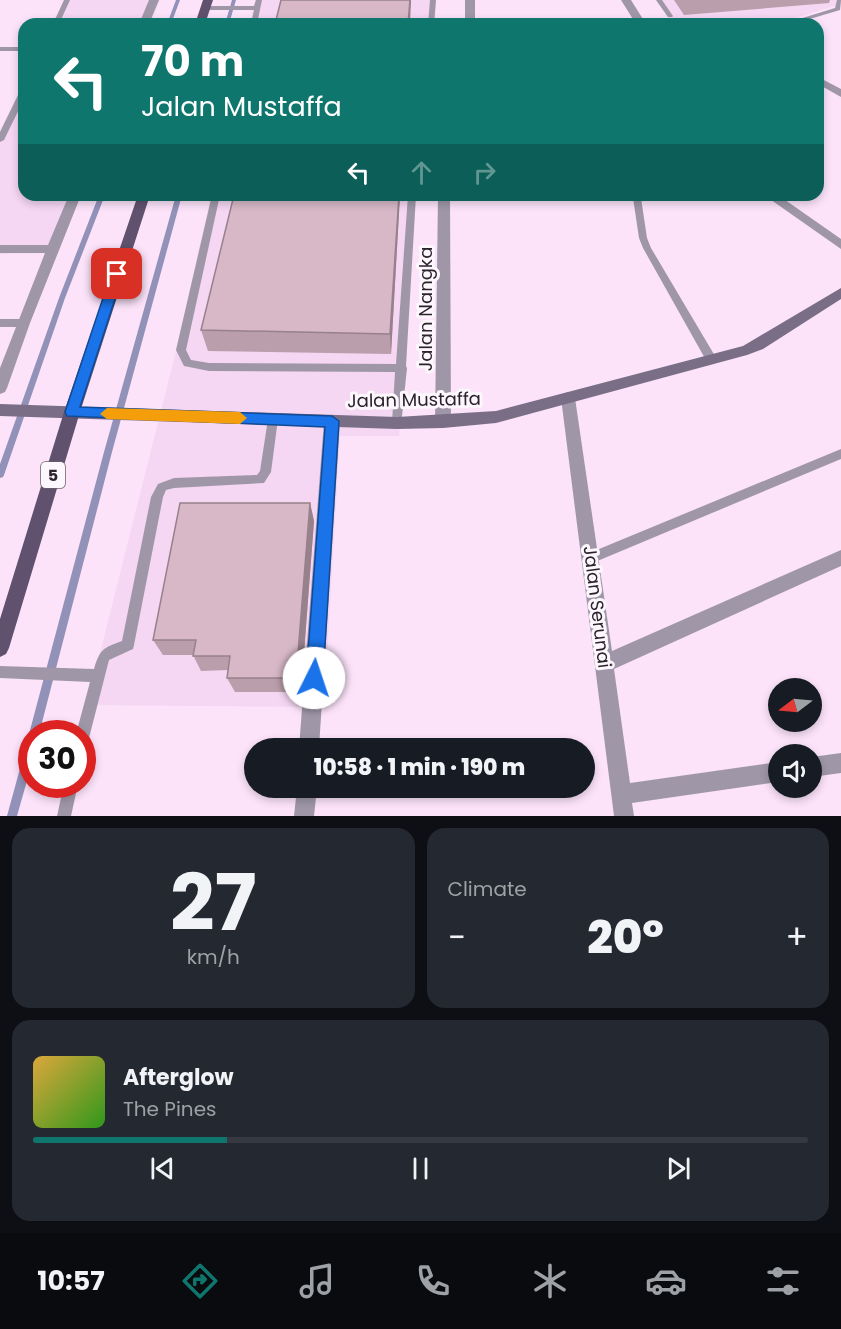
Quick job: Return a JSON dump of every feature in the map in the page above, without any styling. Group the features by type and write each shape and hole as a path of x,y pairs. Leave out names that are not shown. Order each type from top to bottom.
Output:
{"main road":[{"name":"5","path":"0,648 72,412 142,201"}],"street":[{"path":"146,18 154,0"},
{"path":"470,0 470,18"},
{"path":"626,0 637,18"},
{"path":"824,84 841,94"},
{"path":"0,388 23,323 73,201"},
{"name":"Jalan Nangka","path":"443,422 444,201"},
{"path":"779,201 841,245"},
{"path":"0,249 53,249"},
{"name":"Jalan Mustaffa","path":"5,410 397,423 496,417 758,345 841,293"},
{"name":"Jalan Serunai","path":"568,398 624,816"},
{"path":"310,738 332,421"},
{"path":"604,664 841,558"},
{"path":"822,766 841,763"},
{"path":"622,794 768,773"},
{"path":"304,816 305,798"}],"lane":[{"path":"59,18 67,0"},
{"path":"432,18 433,0"},
{"path":"659,0 670,16"},
{"path":"807,18 839,9 840,0"},
{"path":"207,4 222,8 259,4"},
{"path":"0,49 18,49"},
{"path":"0,140 18,103"},
{"path":"215,201 181,350 188,363 209,367 402,368"},
{"path":"397,423 412,201"},
{"path":"637,201 643,238 647,248 711,359"},
{"path":"0,323 23,323"},
{"path":"86,720 104,656 128,645 157,497 162,487 174,483 260,480 265,472 273,419"},
{"path":"591,558 841,454"},
{"path":"0,672 97,676"},
{"path":"64,816 68,798"}],"shaded area":[{"path":"64,0 160,0 152,18 55,18"},
{"path":"255,0 436,0 435,18 251,18"},
{"path":"656,0 841,0 841,4 795,18 668,18"},
{"path":"18,94 18,201 79,201 58,253 0,254 0,131"},
{"path":"210,201 416,201 399,436 340,436 324,707 87,705 176,351"}],"building":[{"path":"281,0 410,0 408,18 276,18"},
{"path":"233,201 399,201 390,334 201,330"},
{"path":"180,503 310,503 296,678 227,678 230,656 193,656 196,640 153,640"}],"waterway":[{"path":"171,18 178,0"},
{"path":"229,18 234,0"},
{"path":"0,475 62,298 100,201"},
{"path":"38,720 177,201"},
{"path":"12,816 18,794"}],"slow traffic":[{"path":"107,414 240,418"}],"route":[{"path":"117,274 72,412 332,421 314,678"}]}
